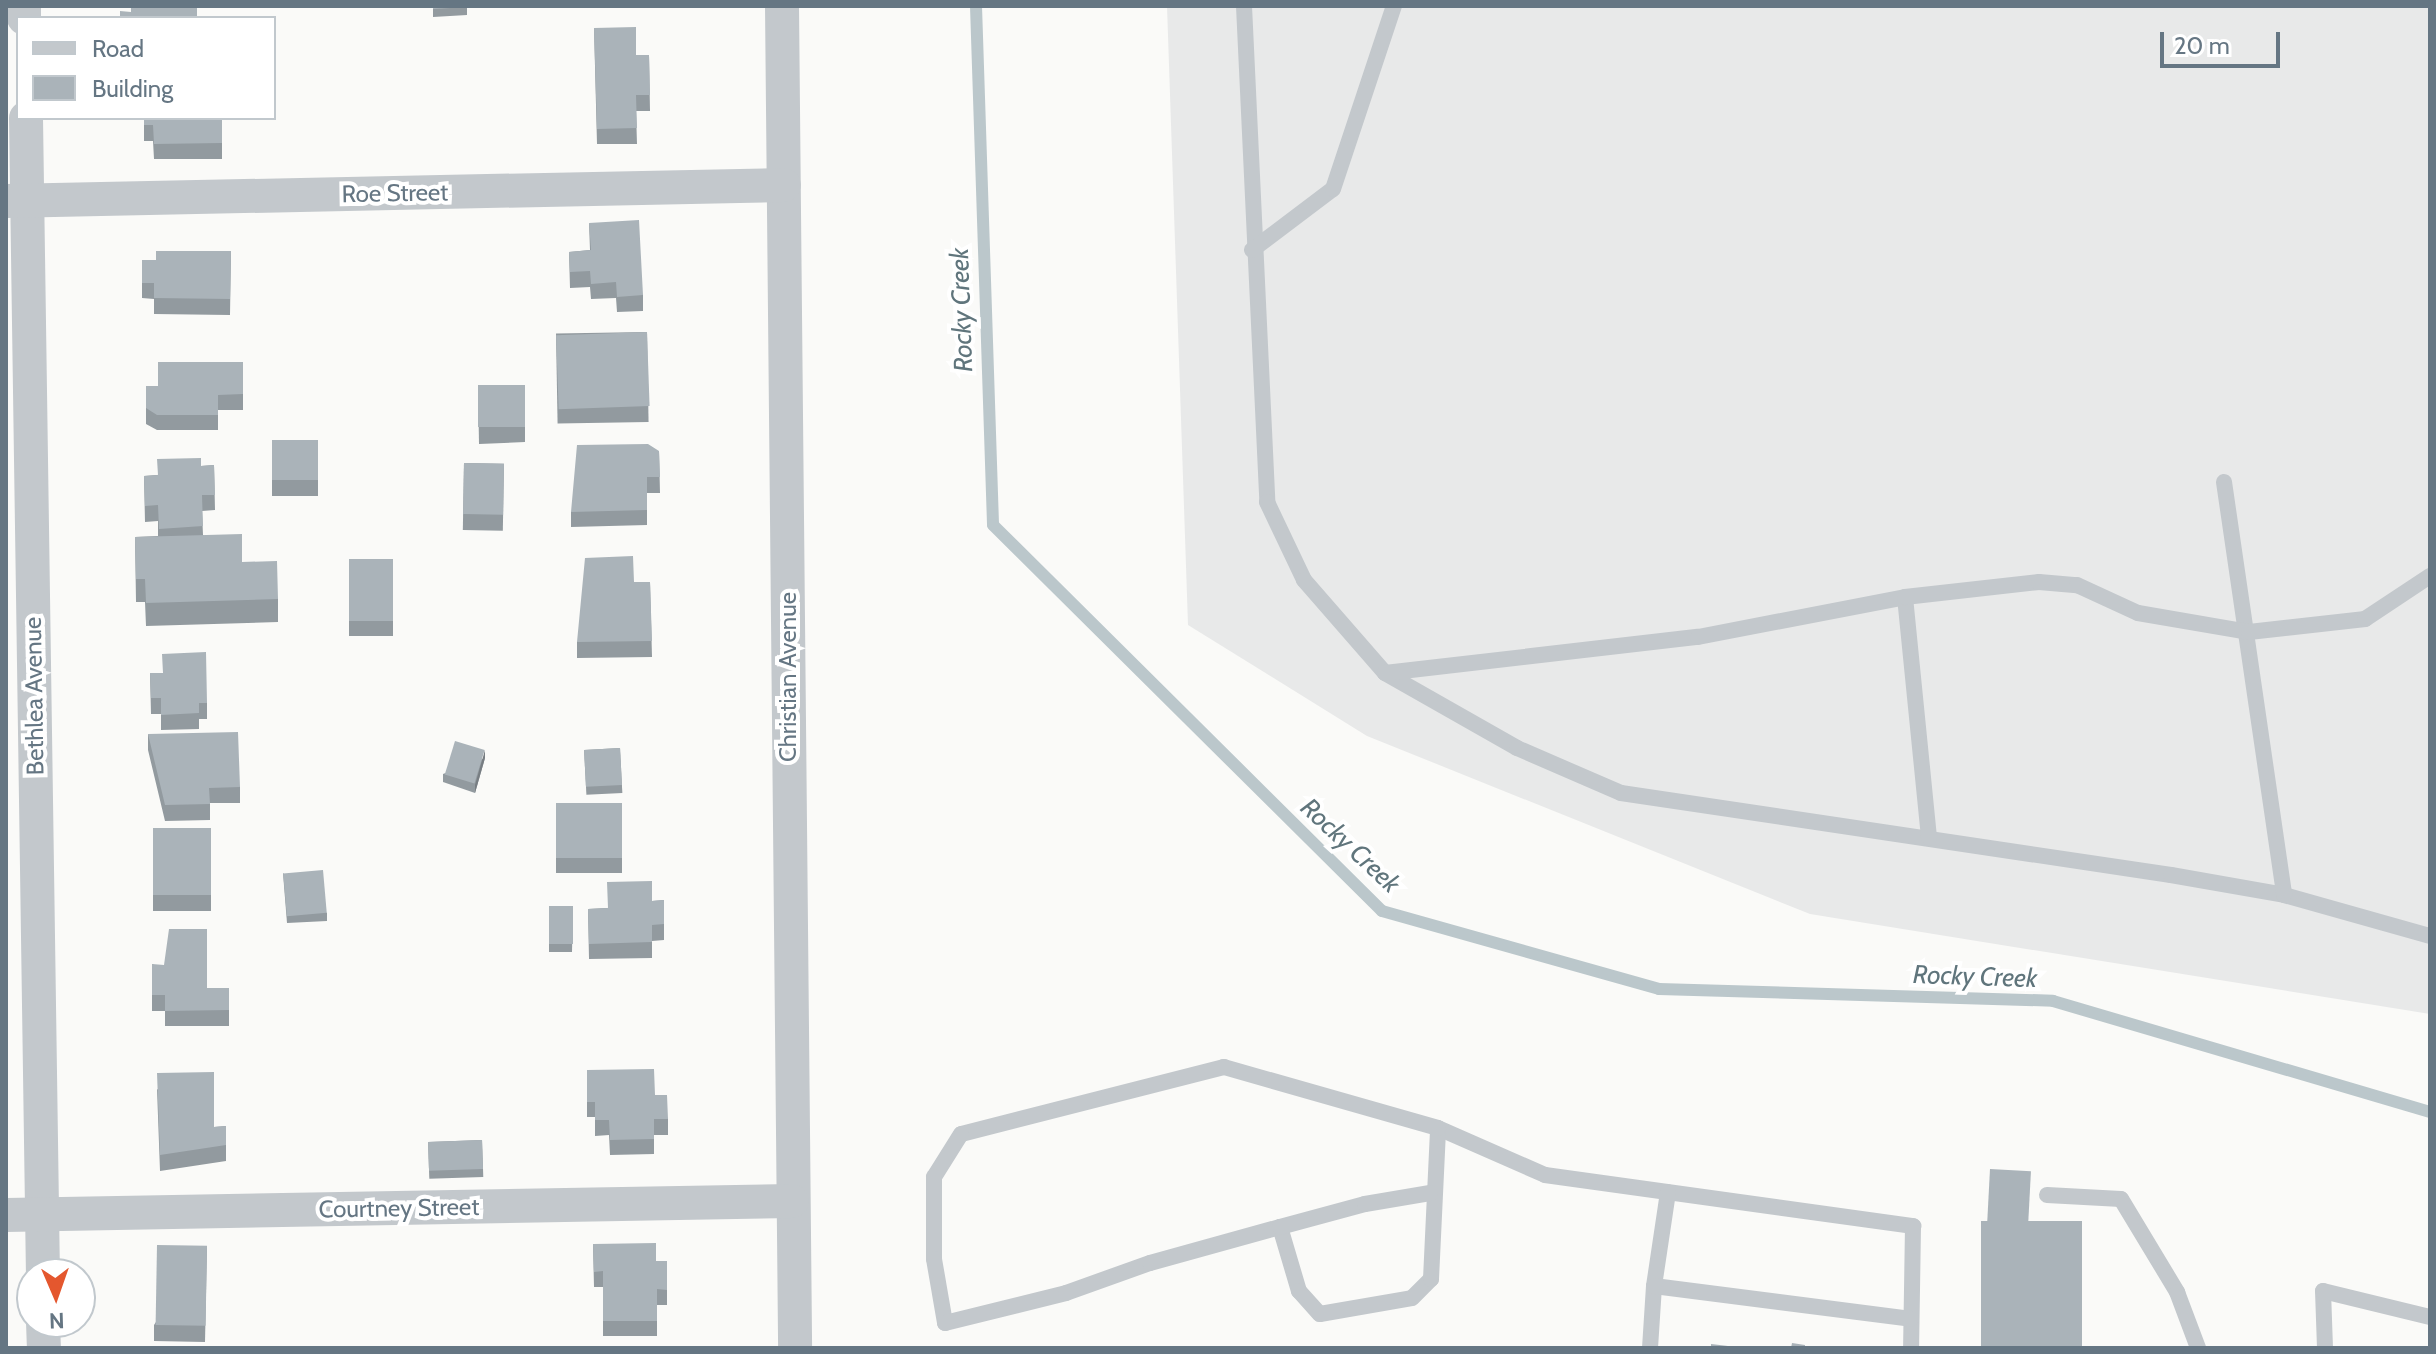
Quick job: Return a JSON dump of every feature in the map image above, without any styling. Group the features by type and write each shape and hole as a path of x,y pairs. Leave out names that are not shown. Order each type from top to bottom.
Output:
{"street":[{"name":"Christian Avenue","path":"782,6 795,1348"},
{"name":"Bethlea Avenue","path":"26,120 17,201 43,1258"},
{"name":"Roe Street","path":"17,201 784,185"},
{"name":"Courtney Street","path":"6,1215 792,1201"}],"lane":[{"path":"1244,6 1252,250 1267,502 1304,580 1385,673 1517,748 1621,793 2284,895 2430,936"},
{"path":"1252,250 1333,189 1394,6"},
{"path":"2224,482 2249,632 2284,895"},
{"path":"1385,673 1698,637 1905,597 2039,582 2077,585 2138,613 2249,632 2365,619 2430,576"},
{"path":"1905,597 1929,838"},
{"path":"1430,1193 1280,1227 945,1323 934,1259 934,1177 961,1134 1224,1067 1438,1128 1545,1175 1913,1226 1911,1348"},
{"path":"1280,1227 1299,1291 1320,1314 1412,1298 1431,1279 1430,1193 1438,1128"},
{"path":"1650,1348 1654,1286 1668,1192"},
{"path":"2047,1195 2121,1199 2177,1292 2198,1348"},
{"path":"1654,1286 1911,1319"},
{"path":"2325,1348 2323,1291 2430,1317"}],"shaded area":[{"path":"1167,6 2430,6 2430,1014 1810,914 1367,736 1188,625"}],"building":[{"path":"131,6 197,6 197,16 120,16 120,11 131,12"},
{"path":"433,6 467,6 467,7 433,9"},
{"path":"636,27 636,55 649,55 650,95 636,95 637,128 597,129 594,28"},
{"path":"144,120 222,120 222,143 154,144 153,125 144,125"},
{"path":"639,220 643,295 617,297 616,282 591,284 590,271 570,272 569,252 591,250 589,223"},
{"path":"156,251 231,251 230,299 154,298 154,283 142,283 142,260 156,260"},
{"path":"647,332 650,406 559,409 556,335"},
{"path":"158,362 243,362 243,394 218,395 218,415 157,415 146,408 146,386 158,386"},
{"path":"478,385 525,385 525,427 478,427"},
{"path":"272,440 318,440 318,480 272,480"},
{"path":"648,444 659,451 660,477 647,477 647,510 571,512 577,445"},
{"path":"201,458 201,466 214,465 215,495 202,495 203,526 159,529 158,505 145,506 144,476 158,475 157,459"},
{"path":"464,463 504,464 503,515 463,514"},
{"path":"242,534 242,562 277,561 278,599 146,603 145,579 136,579 135,537"},
{"path":"633,556 634,582 650,582 652,641 577,642 585,558"},
{"path":"349,559 393,559 393,621 349,621"},
{"path":"206,652 207,703 199,703 199,713 161,715 161,698 151,698 150,673 163,673 162,654"},
{"path":"238,732 240,787 209,788 210,804 165,805 148,734"},
{"path":"455,741 485,750 474,784 445,774"},
{"path":"620,748 622,785 586,787 584,750"},
{"path":"556,803 622,803 622,858 556,858"},
{"path":"153,828 211,828 211,895 153,895"},
{"path":"323,870 327,913 287,916 283,873"},
{"path":"652,881 652,901 664,900 664,924 652,925 652,942 589,944 588,909 608,908 607,882"},
{"path":"549,906 573,906 573,944 549,944"},
{"path":"169,929 207,929 207,988 229,988 229,1010 165,1011 165,995 152,995 152,964 164,965"},
{"path":"654,1069 655,1095 667,1095 668,1119 654,1119 654,1139 610,1140 609,1120 595,1120 595,1102 587,1102 587,1070"},
{"path":"214,1072 214,1127 226,1126 226,1145 160,1155 157,1073"},
{"path":"482,1140 483,1169 429,1171 428,1142"},
{"path":"1990,1169 2031,1171 2028,1224 1987,1222"},
{"path":"1981,1221 2082,1221 2082,1348 1981,1348"},
{"path":"656,1243 656,1261 667,1261 667,1290 657,1289 657,1321 603,1321 603,1271 594,1272 593,1244"},
{"path":"157,1245 207,1246 206,1326 156,1325"},
{"path":"1792,1343 1805,1345 1805,1348 1791,1348"},
{"path":"1711,1344 1745,1348 1711,1348"}],"waterway":[{"name":"Rocky Creek","path":"976,6 993,525 1382,911 1659,989 2053,1001 2430,1112"}]}
